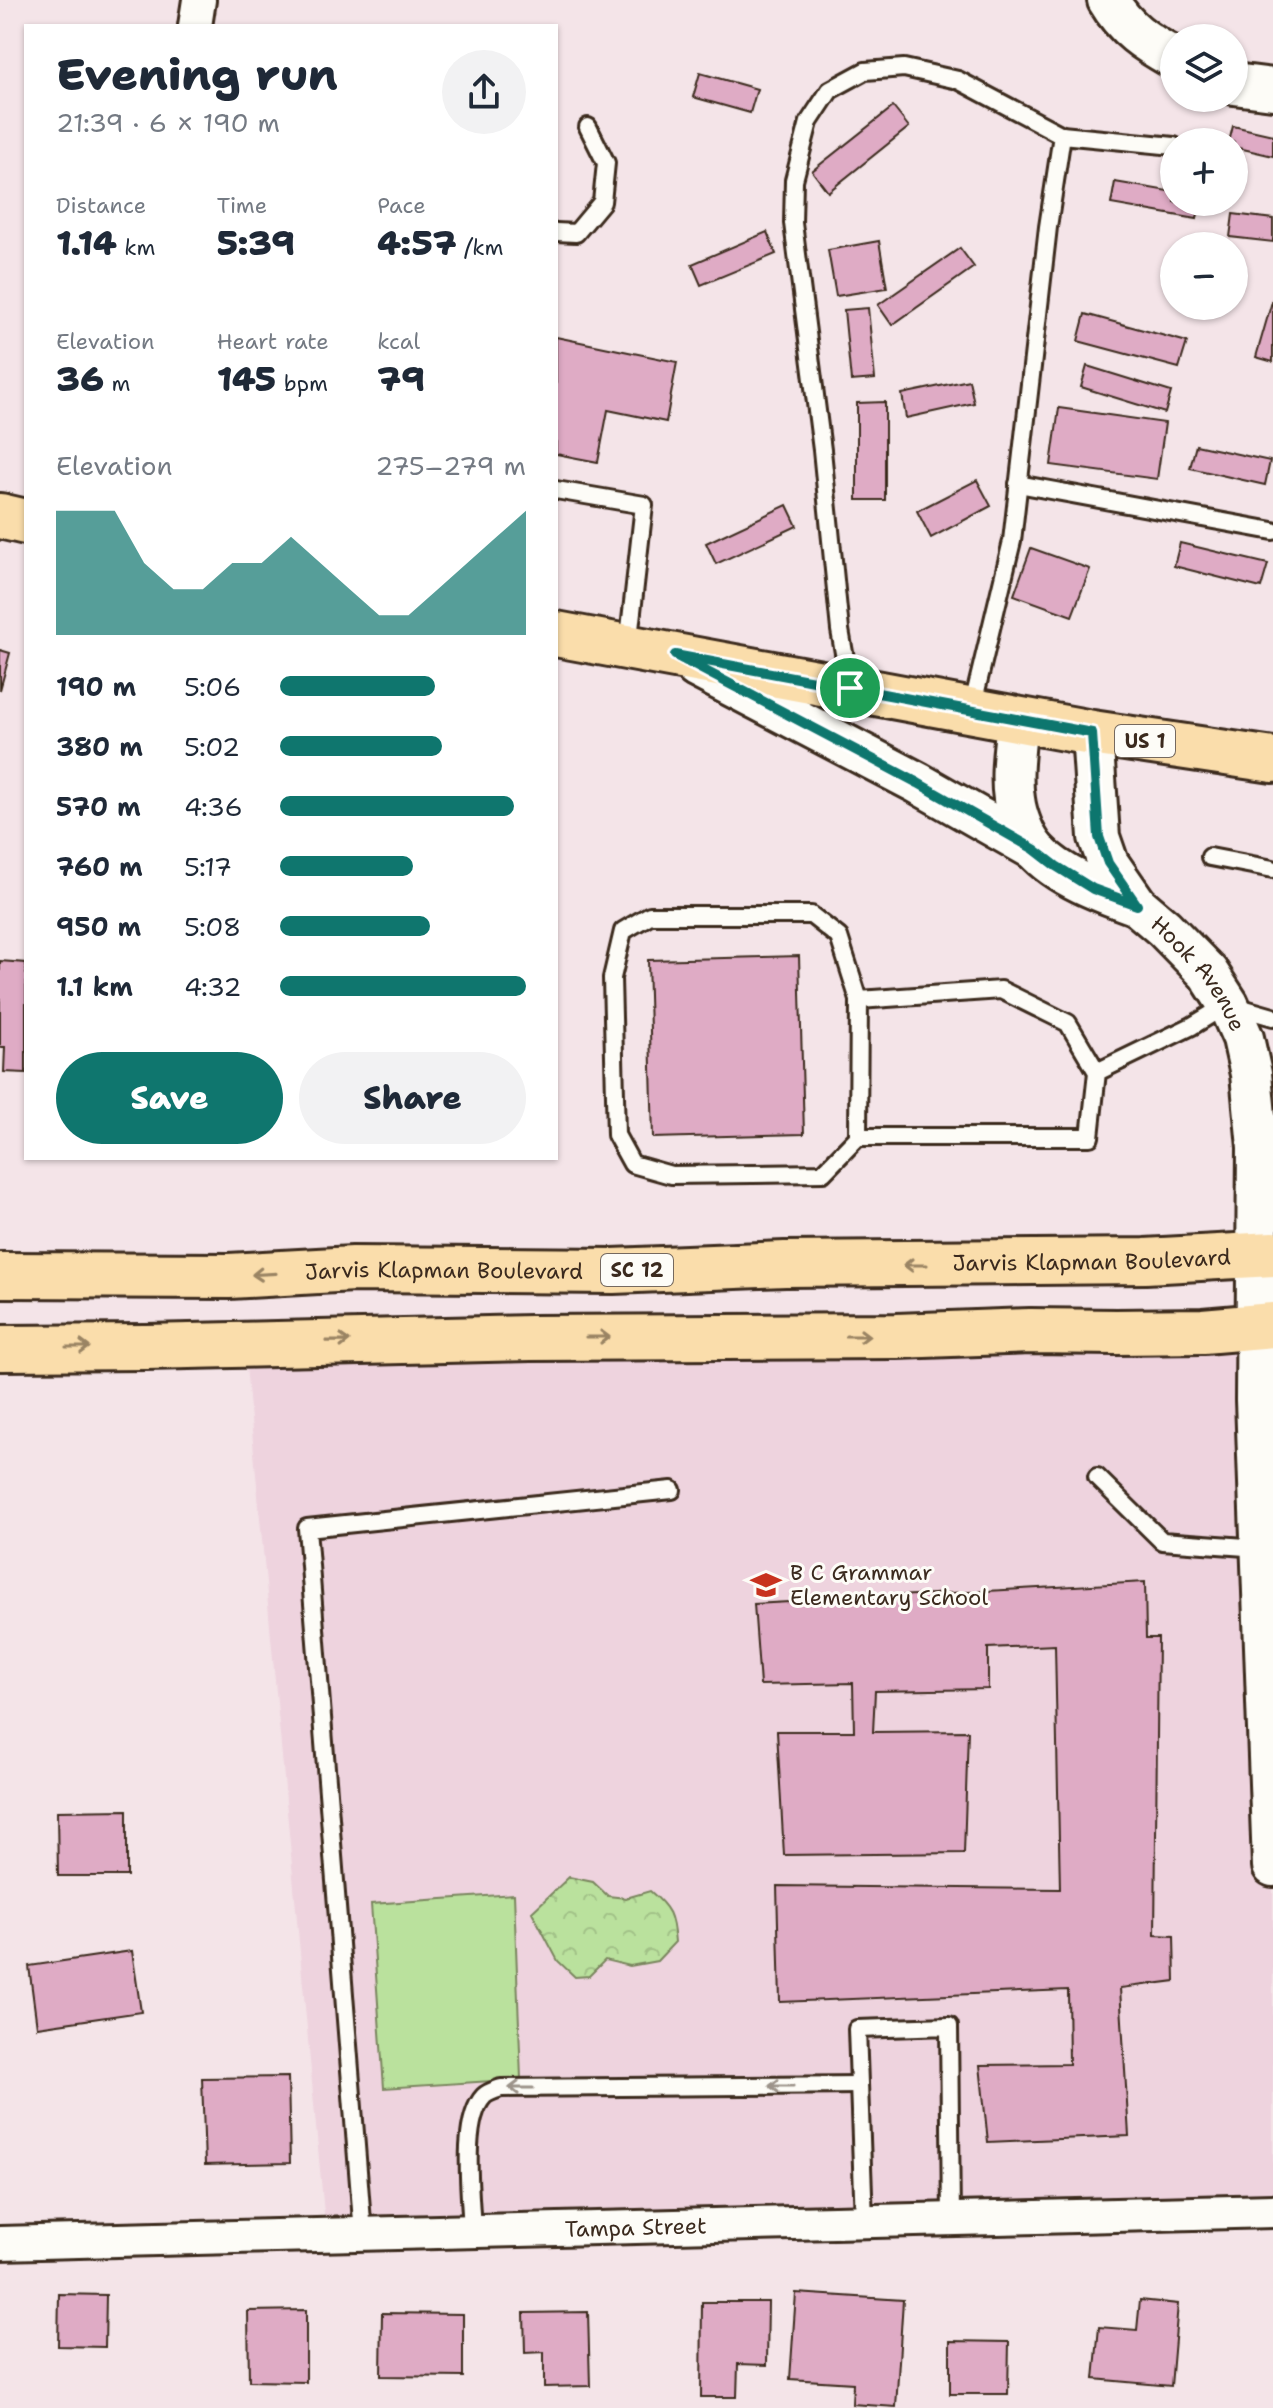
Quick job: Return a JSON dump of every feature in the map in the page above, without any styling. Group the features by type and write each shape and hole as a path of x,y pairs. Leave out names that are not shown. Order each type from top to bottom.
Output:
{"main road":[{"path":"0,516 24,522"},
{"name":"US 1","path":"558,634 1092,733 1273,760"},
{"name":"Jarvis Klapman Boulevard","path":"0,1275 229,1276 353,1269 613,1271 785,1264 1145,1261 1265,1255"},
{"path":"0,1348 531,1338 1203,1331 1265,1326"}],"street":[{"path":"195,24 199,0"},
{"path":"1108,0 1120,20 1160,50"},
{"path":"1248,88 1273,89"},
{"name":"Hook Avenue","path":"675,655 918,783 1034,849 1093,889 1137,905"},
{"path":"1017,719 1014,799 1022,826 1034,849"},
{"name":"Hook Avenue","path":"1092,733 1099,837 1108,863 1137,905 1208,973 1228,1004 1243,1038 1251,1074 1265,1255 1265,1326 1256,1400 1273,1866"},
{"name":"Tampa Street","path":"0,2243 1273,2211"}],"lane":[{"path":"850,688 840,630 822,450 793,223 794,180 809,122 830,90 865,71 904,68 958,80 1062,135 1160,145"},
{"path":"558,232 576,233 602,202 606,163 588,127"},
{"path":"972,710 1012,541 1048,227 1062,135"},
{"path":"1018,484 1273,531"},
{"path":"558,490 644,505 627,649"},
{"path":"1210,857 1273,869"},
{"path":"650,915 811,915 839,937 859,1000 858,1137 823,1173 671,1175 632,1164 616,1135 612,978 623,931 650,915"},
{"path":"858,1137 1090,1137 1097,1072 1068,1023 1001,990 859,1000"},
{"path":"1097,1072 1192,1026 1228,1004 1273,1017"},
{"path":"1097,1477 1162,1541 1261,1548"},
{"path":"363,2234 307,1528 672,1490"},
{"path":"864,2221 857,2029 949,2026 951,2219"},
{"path":"472,2231 469,2140 474,2110 485,2094 501,2088 859,2085"}],"shaded area":[{"name":"B C Grammar Elementary School","path":"1257,1327 1273,1826 1273,2211 326,2235 244,1344"}],"green space":[{"path":"569,1877 593,1882 608,1896 626,1898 650,1891 669,1913 675,1942 657,1961 630,1966 605,1960 589,1976 575,1977 558,1961 532,1912"},
{"path":"514,1894 521,2079 384,2088 371,1904"}],"building":[{"path":"700,73 757,89 750,113 693,97"},
{"path":"893,107 909,127 828,192 812,171"},
{"path":"1248,129 1273,135 1273,156 1248,150"},
{"path":"1115,182 1160,190 1160,213 1111,204"},
{"path":"1233,216 1273,219 1273,242 1248,239 1248,232 1231,232"},
{"path":"767,232 776,254 701,285 692,264"},
{"path":"879,241 887,288 836,296 828,250"},
{"path":"960,248 974,267 892,325 878,305"},
{"path":"1273,298 1273,362 1256,357"},
{"path":"868,308 875,379 851,381 844,310"},
{"path":"1085,314 1187,342 1179,368 1078,341"},
{"path":"558,337 677,362 666,422 608,410 598,462 558,454"},
{"path":"1087,366 1171,392 1165,413 1081,387"},
{"path":"969,380 974,403 906,418 902,394"},
{"path":"885,402 885,500 857,500 857,403"},
{"path":"1059,408 1165,423 1157,479 1051,465"},
{"path":"1196,445 1270,461 1265,485 1190,468"},
{"path":"977,480 991,506 931,538 917,511"},
{"path":"787,505 797,526 716,564 706,543"},
{"path":"1180,543 1268,564 1261,588 1174,566"},
{"path":"1031,548 1090,569 1072,616 1014,595"},
{"path":"0,650 10,653 0,690"},
{"path":"799,956 804,1134 653,1138 648,960"},
{"path":"0,961 24,963 24,1073 4,1072 5,1047 0,1047"},
{"path":"1145,1582 1146,1638 1158,1638 1155,1935 1174,1936 1175,1981 1120,1988 1129,2136 988,2142 980,2065 1069,2064 1068,1990 780,2002 777,1886 1060,1889 1055,1645 988,1648 988,1689 875,1691 873,1732 968,1731 964,1853 784,1855 777,1731 854,1731 853,1683 760,1685 754,1604"},
{"path":"127,1810 127,1876 58,1876 57,1811"},
{"path":"132,1951 141,2012 37,2027 29,1966"},
{"path":"288,2077 290,2163 205,2165 202,2078"},
{"path":"796,2293 903,2300 896,2407 852,2404 853,2383 790,2379"},
{"path":"59,2294 106,2295 105,2347 58,2346"},
{"path":"1140,2300 1178,2304 1171,2386 1094,2379 1099,2327 1137,2330"},
{"path":"702,2302 768,2302 767,2365 738,2364 737,2397 701,2397"},
{"path":"306,2310 306,2382 249,2381 248,2311"},
{"path":"588,2312 590,2386 544,2387 544,2352 525,2353 524,2313"},
{"path":"382,2313 463,2314 463,2377 381,2376"},
{"path":"950,2341 1009,2342 1008,2394 950,2394"}],"place":[{"name":"B C Grammar Elementary School","path":"766,1585"}],"route":[{"path":"675,655 850,688 1092,733 1099,837 1108,863 1137,905 1093,889 1034,849 918,783 675,655"}]}
